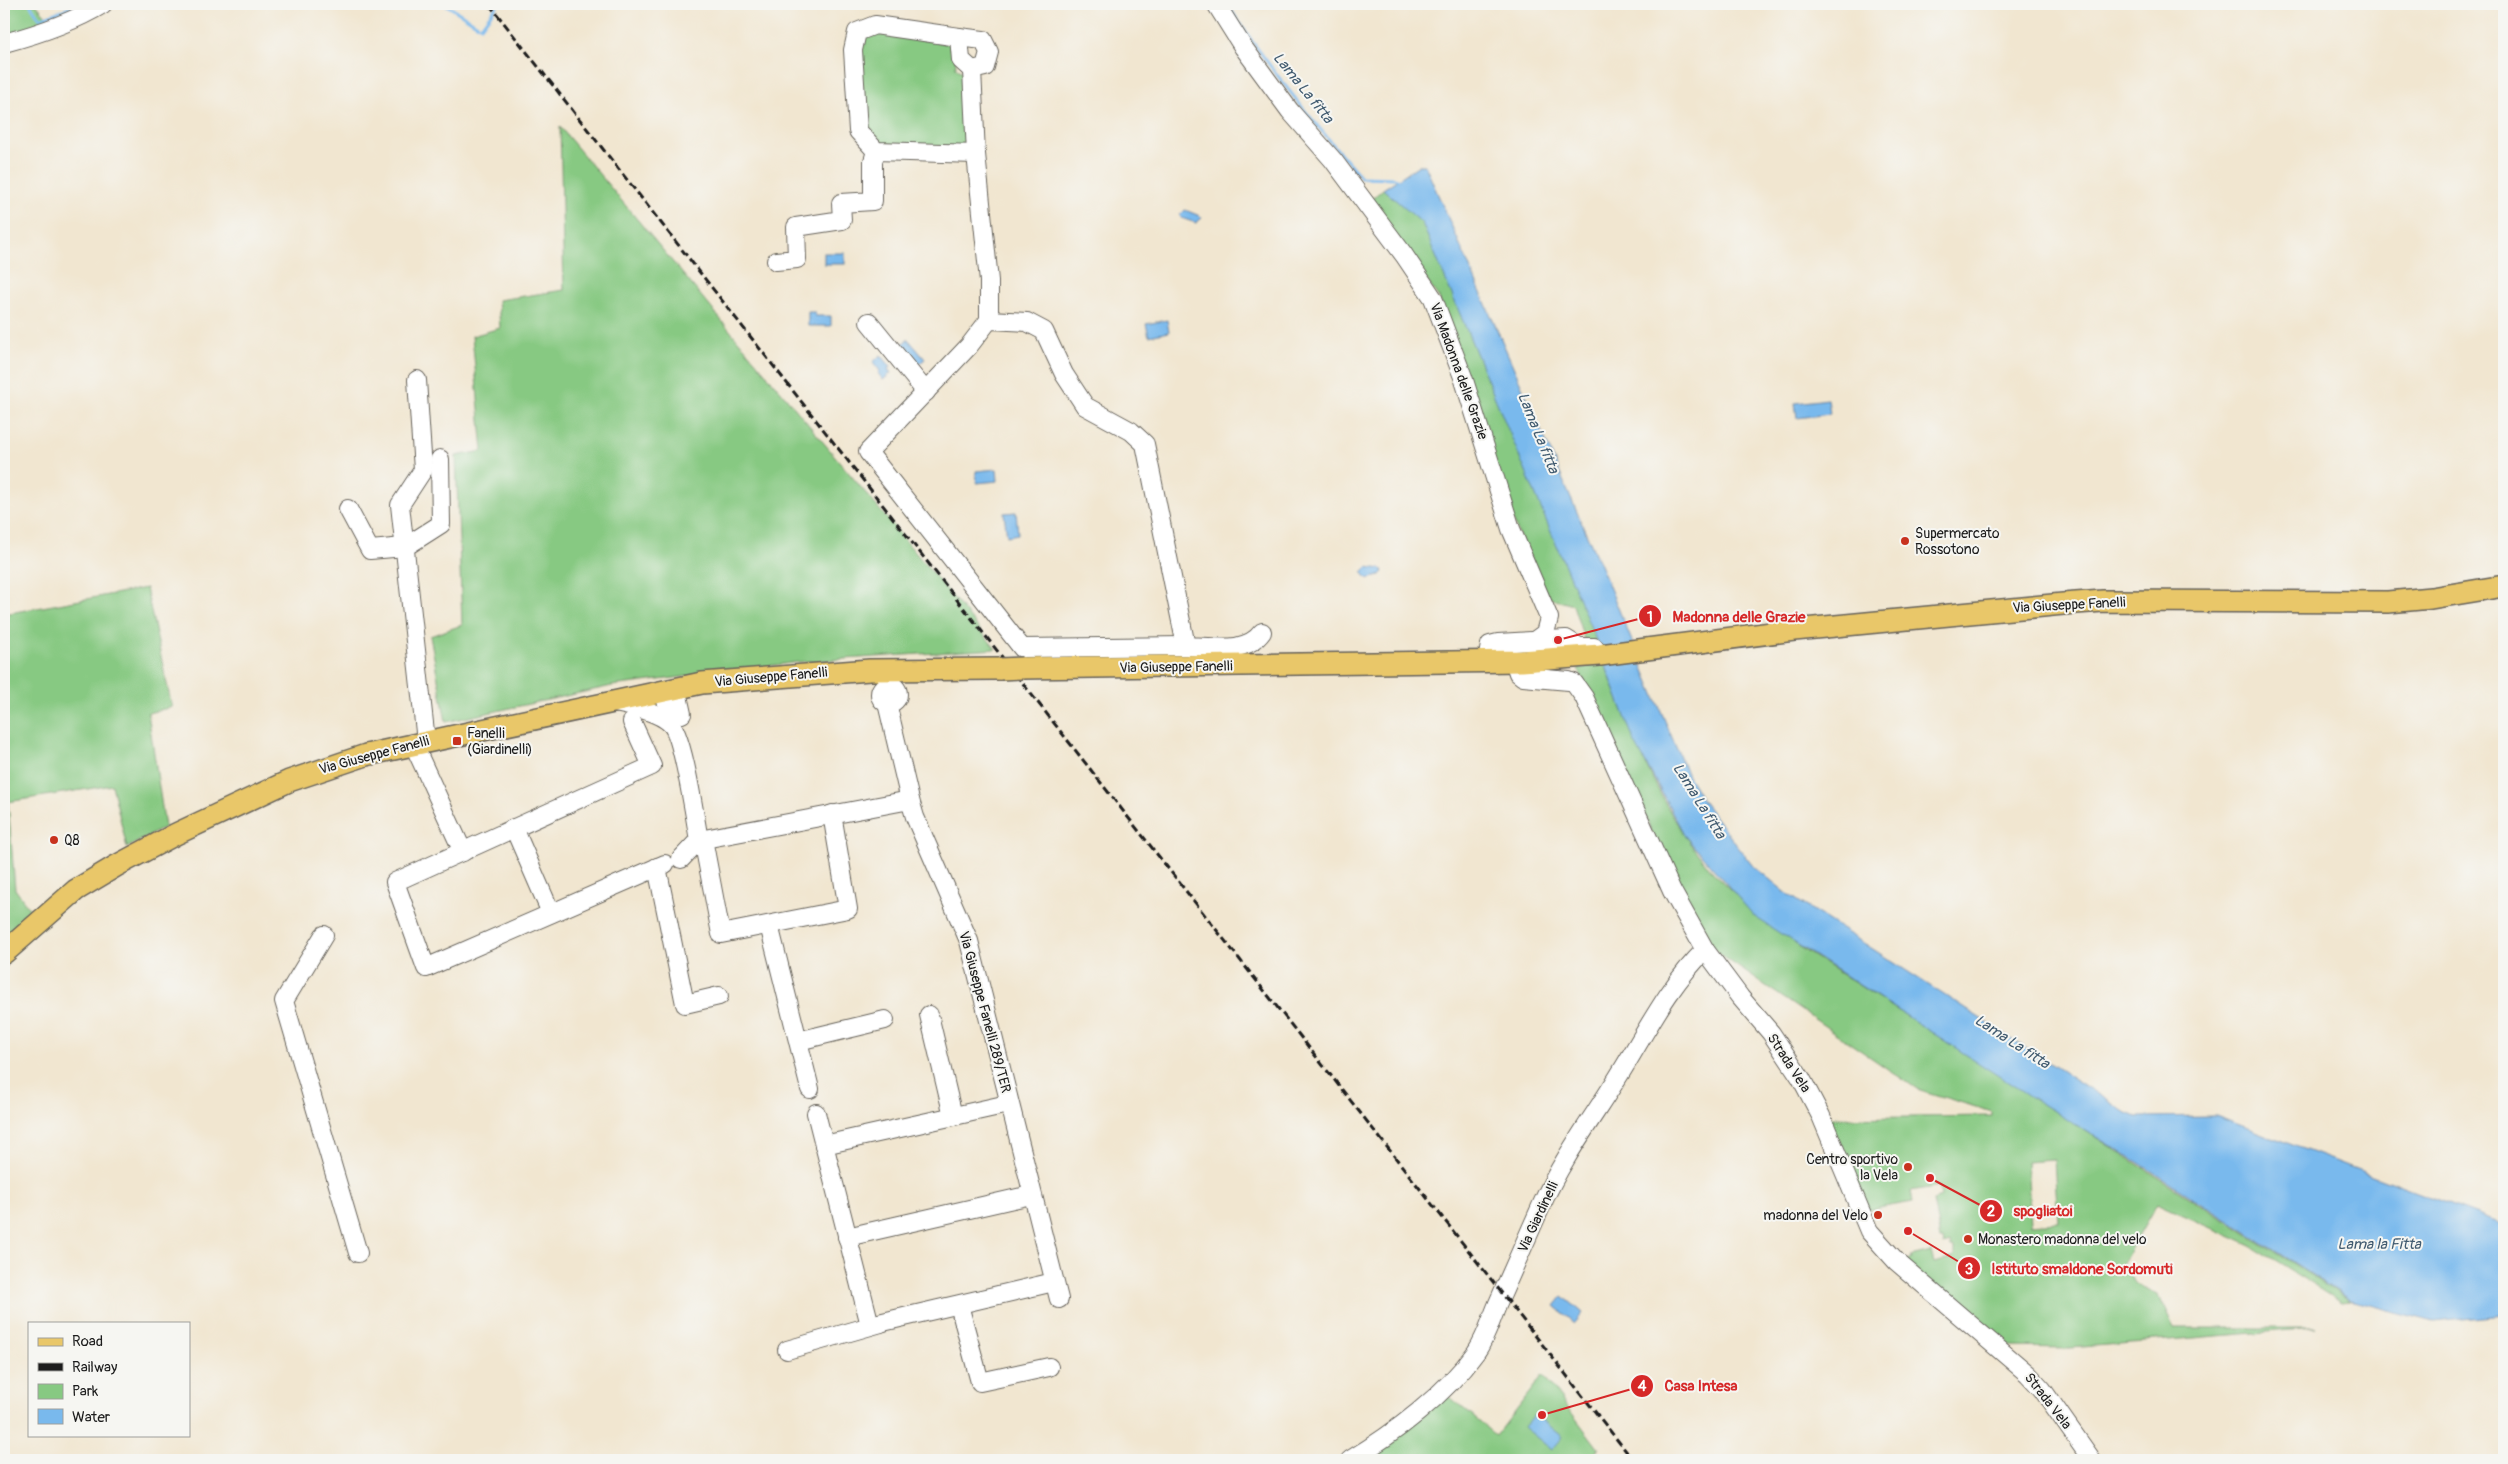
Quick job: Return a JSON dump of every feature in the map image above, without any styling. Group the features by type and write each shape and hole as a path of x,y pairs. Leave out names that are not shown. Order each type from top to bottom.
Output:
{"main road":[{"name":"Via Giuseppe Fanelli","path":"4,954 76,890 176,834 289,780 347,760 419,742 702,683 870,670 1514,661 1600,655 1794,630 2063,604 2103,601 2388,602 2431,598 2504,586"}],"street":[{"path":"4,43 30,36 70,21 103,4"},
{"name":"Via Madonna delle Grazie","path":"1216,4 1243,47 1284,103 1332,160 1404,255 1433,298 1463,376 1511,529 1548,618 1545,633 1534,641"},
{"path":"972,70 985,67 989,52 983,40 875,25 857,32 853,50 858,131 876,151 976,154"},
{"path":"959,37 961,60 972,70 976,154 989,281 989,320 969,346 868,452 1022,648 1244,646 1256,640 1262,632"},
{"path":"776,261 797,259 796,227 842,220 841,203 873,201 873,161 876,151"},
{"path":"989,320 1027,322 1044,331 1064,374 1085,406 1131,431 1145,444 1186,646"},
{"path":"869,322 926,392"},
{"path":"417,380 423,470 400,505 405,547 419,742 463,852"},
{"path":"348,509 370,550 405,547 441,524 440,460"},
{"path":"1487,661 1490,645 1566,639 1579,647 1594,647 1600,655"},
{"name":"Strada Vela","path":"1514,661 1518,673 1523,676 1569,680 1579,689 1672,891 1705,950 1740,997 1771,1033 1801,1078 1821,1116 1869,1231 1897,1262 2028,1374 2042,1389 2092,1460"},
{"path":"677,726 702,683"},
{"path":"671,688 666,700 677,726 721,934 848,910 832,814"},
{"path":"609,701 656,715 677,726"},
{"name":"Via Giuseppe Fanelli 289/TER","path":"887,703 915,817 969,942 1008,1104 1057,1291"},
{"path":"632,722 652,766 395,882 426,968 551,912 668,864 701,839 910,800"},
{"path":"514,828 551,912"},
{"path":"668,864 685,1004 718,996"},
{"path":"769,925 810,1089"},
{"path":"324,935 284,1001 358,1253"},
{"name":"Via Giardinelli","path":"1350,1460 1390,1434 1451,1382 1474,1354 1490,1329 1499,1301 1543,1201 1563,1164 1655,1014 1690,964 1705,950"},
{"path":"929,1015 953,1116"},
{"path":"798,1041 885,1020"},
{"name":"Via Giuseppe Fanelli 289/TER","path":"824,1145 1008,1104"},
{"path":"816,1113 870,1325"},
{"path":"847,1237 1032,1195"},
{"path":"870,1325 1057,1291"},
{"path":"787,1350 870,1325 959,1305 1057,1291"},
{"path":"959,1305 980,1382 1049,1367"}],"green space":[{"path":"4,4 36,4 51,22 4,37"},
{"path":"877,31 955,45 956,68 966,74 971,149 880,145 861,131 859,40"},
{"path":"560,127 996,649 799,662 612,686 446,722 430,636 462,625 456,456 483,451 472,336 500,328 498,300 564,290"},
{"path":"1383,189 1422,222 1597,640 1586,645 1573,605 1545,597 1516,528 1439,298 1369,201"},
{"path":"146,588 172,707 148,713 165,827 127,848 112,785 8,802 15,889 31,911 4,936 4,614"},
{"path":"1605,664 1648,768 1674,818 1689,841 1715,875 1802,949 2351,1301 2341,1302 2251,1246 2157,1203 2121,1266 2136,1284 2158,1294 2174,1328 2316,1328 2070,1348 2006,1347 1901,1263 1912,1259 1911,1257 1931,1252 1934,1263 1954,1257 1954,1247 1951,1247 1950,1243 1944,1245 1943,1239 1940,1239 1933,1200 1941,1197 1939,1186 1911,1191 1913,1202 1867,1210 1826,1118 1992,1116 1992,1112 1917,1089 1725,958 1711,946 1675,883 1578,668","holes":["2054,1160 2058,1222 2031,1224 2027,1162"]},
{"path":"1543,1375 1599,1449 1589,1460 1354,1460 1444,1392 1496,1436"}],"water":[{"name":"Lama la Fitta","path":"1419,165 1425,165 1604,574 1688,776 1703,801 1752,865 1789,895 2127,1113 2137,1117 2216,1116 2504,1225 2504,1315 2433,1322 2351,1300 2139,1163 2040,1103 1755,917 1685,836 1635,743 1596,640 1422,223 1383,189"},
{"path":"1185,210 1202,218 1196,223 1181,218 1180,215"},
{"path":"824,253 845,253 845,264 824,264"},
{"path":"808,312 815,312 815,316 831,316 831,326 808,326"},
{"path":"1167,320 1169,332 1149,336 1146,324"},
{"path":"908,339 925,359 916,366 900,346"},
{"path":"881,355 891,367 888,369 891,373 883,380 878,373 880,371 873,362"},
{"path":"1828,399 1830,414 1797,418 1795,403"},
{"path":"997,469 998,481 977,483 976,471"},
{"path":"1016,512 1018,534 1007,536 1004,513"},
{"path":"1367,567 1382,569 1383,572 1379,576 1368,579 1362,572"},
{"path":"1563,1296 1583,1313 1575,1323 1555,1306"},
{"path":"1535,1414 1563,1437 1552,1450 1524,1427"}],"waterway":[{"name":"Lama La fitta","path":"30,4 40,19 79,4"},
{"name":"Lama La fitta","path":"445,4 481,27 498,4"},
{"name":"Lama La fitta","path":"1227,4 1291,93 1361,177 1395,178 1401,181"}],"railway":[{"path":"489,4 1633,1460"}],"place":[{"name":"Supermercato Rossotono","path":"1905,541"},
{"name":"Madonna delle Grazie","path":"1558,640"},
{"name":"Fanelli (Giardinelli)","path":"457,741"},
{"name":"Q8","path":"54,840"},
{"name":"Centro sportivo la Vela","path":"1908,1167"},
{"name":"spogliatoi","path":"1930,1178"},
{"name":"madonna del Velo","path":"1878,1215"},
{"name":"Istituto smaldone Sordomuti","path":"1908,1231"},
{"name":"Monastero madonna del velo","path":"1968,1239"},
{"name":"Casa Intesa","path":"1542,1415"}]}
